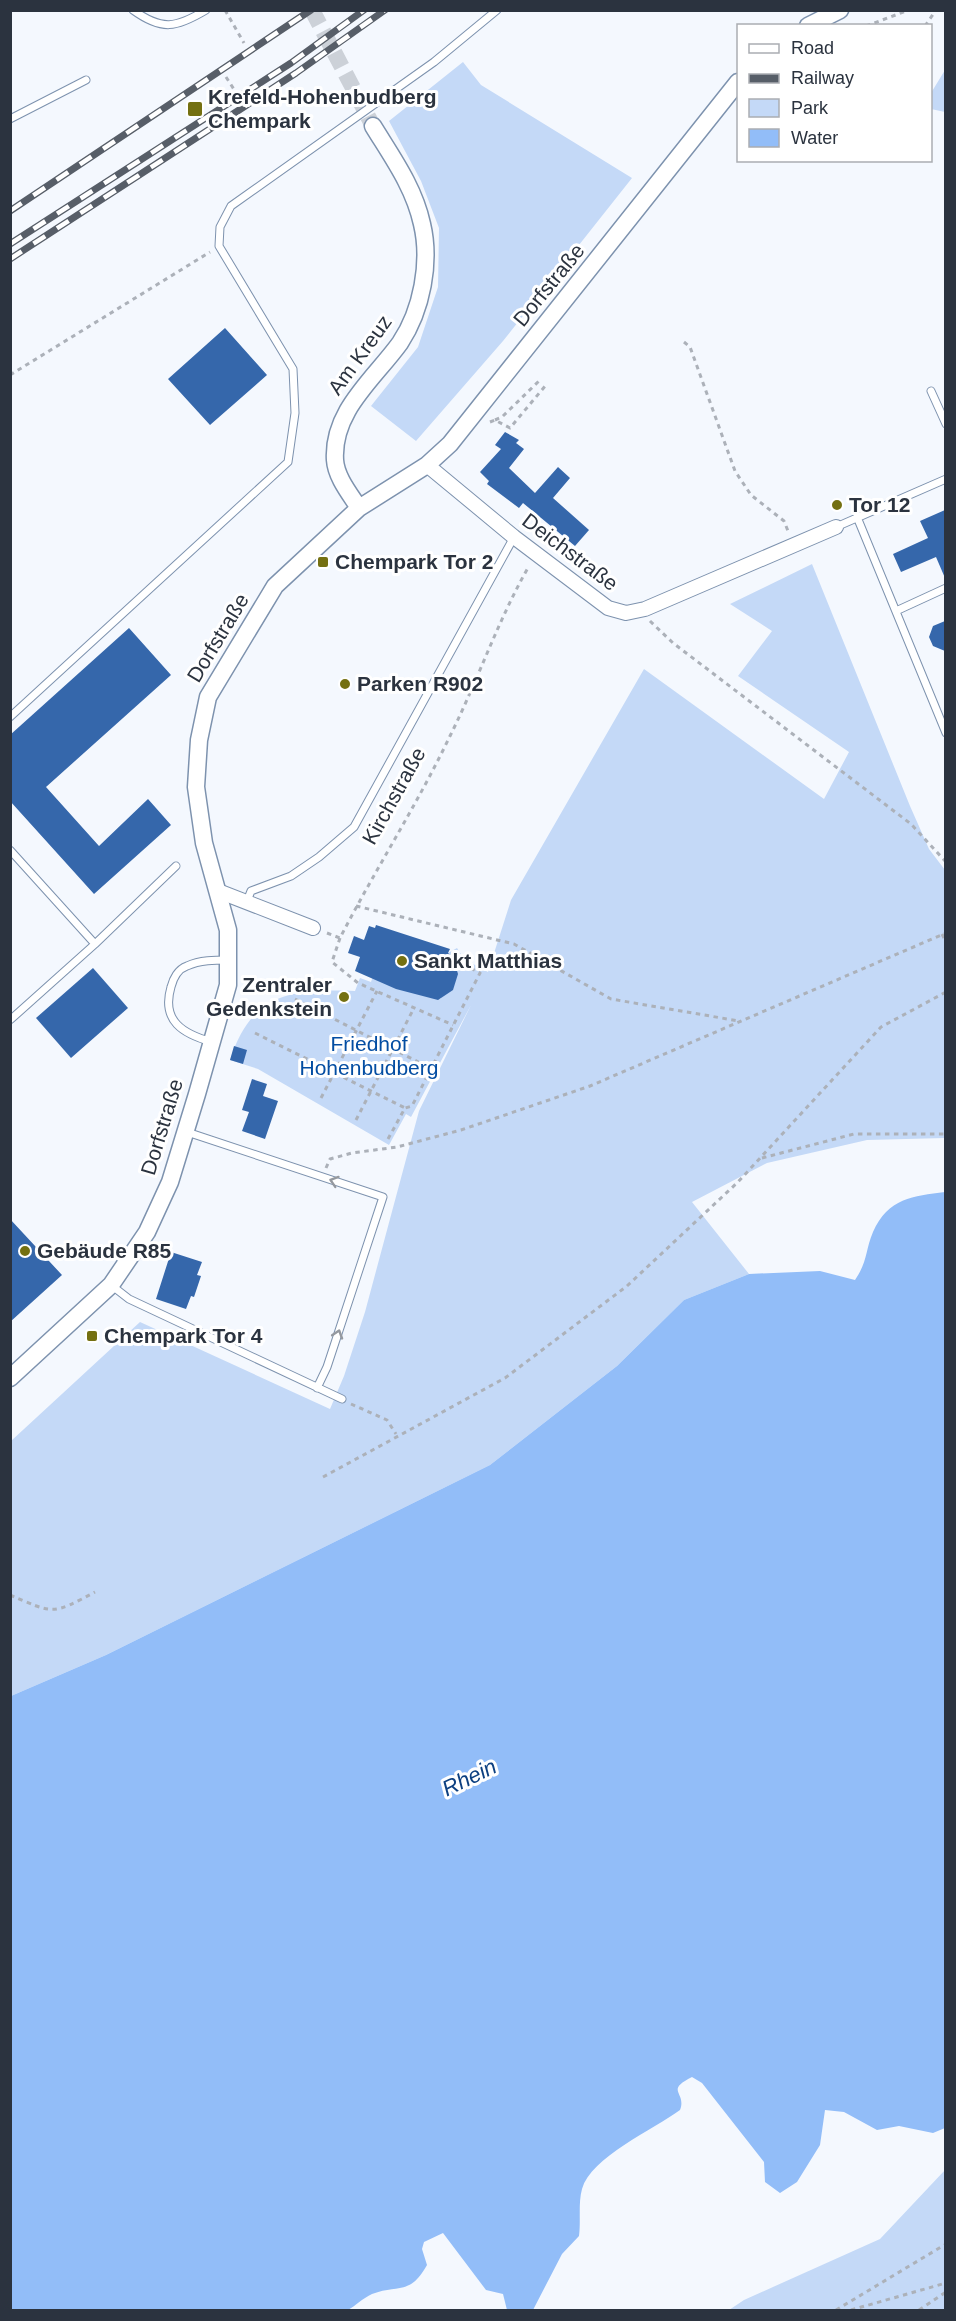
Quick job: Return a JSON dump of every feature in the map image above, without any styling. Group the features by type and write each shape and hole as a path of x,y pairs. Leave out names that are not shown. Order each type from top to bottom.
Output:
{"street":[{"path":"812,24 840,10"},
{"name":"Dorfstraße","path":"13,1370 45,1345 111,1285 147,1232 170,1182 212,1042 228,985 229,960 228,930 204,843 196,787 199,740 208,697 275,586 359,508 427,465 474,416 737,83"},
{"name":"Am Kreuz","path":"359,508 344,486 334,461 337,430 346,410 401,341 414,317 423,285 426,258 423,224 405,177 373,126"},
{"name":"Deichstraße","path":"427,465 514,537 608,608 626,613 645,609 836,527"},
{"path":"218,891 313,928"}],"lane":[{"path":"133,10 155,26 184,24 206,10"},
{"path":"10,717 288,462 295,413 293,369 219,246 220,226 231,206 434,62 497,10"},
{"path":"10,119 86,80"},
{"path":"932,391 945,424"},
{"path":"836,527 945,479"},
{"path":"857,518 945,733"},
{"path":"247,901 252,891 291,876 319,857 354,827 514,537"},
{"path":"896,611 945,588"},
{"path":"10,849 95,944"},
{"path":"10,1020 95,944 176,866"},
{"path":"212,1042 190,1036 170,1014 167,1005 175,976 185,966 229,960"},
{"path":"186,1131 383,1197 327,1367 317,1388"},
{"path":"111,1285 129,1299 342,1399"}],"path":[{"path":"225,10 244,43"},
{"path":"871,24 909,10"},
{"path":"926,24 936,10"},
{"path":"226,78 237,94"},
{"path":"231,86 238,81"},
{"path":"10,375 219,246"},
{"path":"684,342 690,347 735,471 751,495 784,521 793,544"},
{"path":"474,416 490,423 502,417 540,380"},
{"path":"495,420 510,428 546,385"},
{"name":"Kirchstraße","path":"377,991 358,982 332,962 340,938 450,737 508,602 538,555"},
{"path":"645,609 651,624 658,630 911,824 945,862"},
{"path":"356,906 514,944 611,999 741,1021"},
{"path":"313,928 340,938"},
{"path":"322,1177 330,1159 352,1153 397,1147 472,1127 590,1086 944,933 945,942"},
{"path":"255,1033 405,1108 412,1106 480,973 460,963"},
{"path":"321,1098 377,991 453,1026"},
{"path":"323,1477 505,1378 627,1286 759,1159 881,1027 945,992"},
{"path":"295,999 432,1069"},
{"path":"356,1120 414,1008"},
{"path":"388,1139 405,1108"},
{"path":"759,1159 854,1134 945,1134"},
{"path":"342,1399 387,1420 397,1435"},
{"path":"10,1595 48,1612 63,1609 95,1592"},
{"path":"836,2310 945,2244"},
{"path":"851,2310 945,2283"},
{"path":"919,2310 945,2292"}],"green space":[{"path":"463,62 481,85 632,178 503,341 416,441 371,406 418,347 438,287 439,228 421,181 389,121"},
{"path":"945,70 945,112 932,109 932,91"},
{"name":"Friedhof Hohenbudberg","path":"812,564 910,806 929,849 945,870 945,1138 867,1140 767,1163 692,1202 749,1274 684,1300 617,1366 490,1465 106,1655 11,1696 11,1441 140,1322 330,1409 344,1376 365,1312 419,1111 471,1005 411,1117 406,1114 389,1145 258,1069 230,1060 239,1037 250,1020 277,999 312,991 355,991 360,978 371,982 373,976 415,990 415,994 418,992 440,999 448,990 452,991 450,989 452,965 456,962 452,963 448,953 457,948 464,959 488,972 511,900 644,669 824,799 849,752 738,676 772,631 730,604"},
{"path":"945,2170 945,2310 729,2310 744,2300 880,2239"}],"water":[{"name":"Rhein","path":"945,1192 945,2128 933,2133 899,2126 877,2130 844,2112 825,2110 820,2145 797,2182 780,2193 765,2182 764,2162 702,2083 692,2077 679,2086 680,2110 610,2155 588,2177 581,2194 579,2236 562,2254 533,2310 507,2310 503,2294 486,2290 443,2233 424,2242 422,2249 427,2265 415,2281 403,2287 372,2294 348,2310 11,2310 11,1696 106,1655 490,1465 617,1366 684,1300 749,1274 820,1271 855,1280 862,1267 873,1232 886,1212 894,1205 912,1197"}],"building":[{"path":"225,328 267,375 210,425 168,379"},
{"path":"505,432 519,440 516,443 524,449 509,468 535,493 558,467 570,478 553,498 589,530 575,546 523,503 519,508 487,484 489,481 480,472 501,449 495,445"},
{"path":"945,510 945,578 936,557 901,572 893,554 928,538 920,521"},
{"path":"945,621 945,651 933,646 929,637 933,626"},
{"path":"129,628 171,675 46,787 99,846 148,799 171,825 94,894 10,801 10,735"},
{"name":"Sankt Matthias","path":"376,925 450,949 448,953 453,957 458,974 453,990 438,1000 396,989 355,971 360,957 348,953 354,936 364,940 369,926 375,928"},
{"path":"93,968 128,1008 71,1058 36,1018"},
{"path":"234,1046 247,1050 243,1064 230,1060"},
{"path":"252,1079 267,1084 263,1096 278,1101 265,1139 242,1131 249,1112 242,1110"},
{"name":"Gebäude R85","path":"10,1219 62,1275 10,1322"},
{"path":"171,1252 202,1262 197,1275 201,1276 194,1297 191,1296 186,1309 156,1299"}],"tunnel":[{"path":"312,10 373,126"}],"railway":[{"path":"10,211 311,10"},
{"path":"10,244 291,63 364,10"},
{"path":"10,259 296,73 385,10"}],"place":[{"name":"Krefeld-Hohenbudberg Chempark","path":"195,109"},
{"name":"Tor 12","path":"837,505"},
{"name":"Chempark Tor 2","path":"323,562"},
{"name":"Parken R902","path":"345,684"},
{"name":"Sankt Matthias","path":"402,961"},
{"name":"Zentraler Gedenkstein","path":"344,997"},
{"name":"Gebäude R85","path":"25,1251"},
{"name":"Chempark Tor 4","path":"92,1336"}]}
